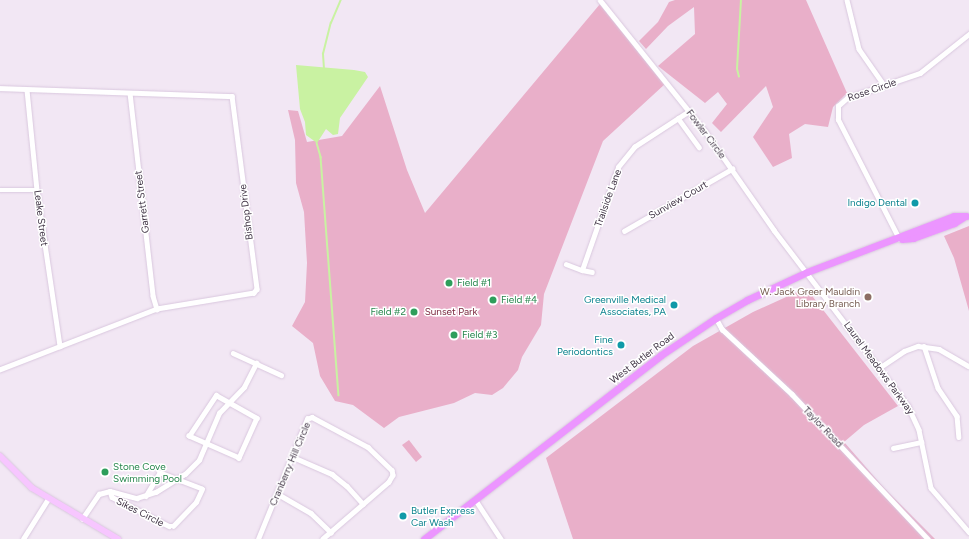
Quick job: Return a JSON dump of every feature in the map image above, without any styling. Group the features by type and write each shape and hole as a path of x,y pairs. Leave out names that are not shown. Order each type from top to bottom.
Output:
{"main road":[{"name":"West Butler Road","path":"424,539 661,355 716,318 762,293 807,272 898,239 913,238 954,223 967,215"},
{"path":"0,456 25,482 48,499 115,538"}],"street":[{"name":"Fowler Circle","path":"600,0 689,111 807,272"},
{"path":"847,0 859,49 884,85"},
{"name":"Rose Circle","path":"898,239 837,116 838,106 844,99 927,69 969,34"},
{"name":"Bishop Drive","path":"0,88 130,94 226,94 232,96 234,102 257,289 254,293 157,309 0,370"},
{"name":"Leake Street","path":"26,90 37,190 57,337 60,346"},
{"name":"Garrett Street","path":"130,94 153,296 157,309"},
{"name":"Trailside Lane","path":"582,270 618,167 634,147 689,111"},
{"path":"678,118 699,147"},
{"name":"Sunview Court","path":"624,231 732,169"},
{"path":"0,190 37,190"},
{"path":"566,264 592,272"},
{"name":"Laurel Meadows Parkway","path":"807,272 912,412 921,442 931,488 969,532"},
{"name":"Taylor Road","path":"716,318 722,329 792,394 928,539"},
{"path":"879,368 909,348 924,346 939,349 969,366"},
{"path":"924,346 938,388 957,416 959,437"},
{"path":"233,353 281,375"},
{"path":"82,518 93,498 99,494 110,491 137,498 146,496 176,479 199,460 219,413 230,404 244,387 256,363"},
{"path":"216,395 230,404 257,418 239,458 189,436 190,432 216,395"},
{"name":"Cranberry Hill Circle","path":"258,539 278,494 307,419 312,417 368,447 392,470 393,475 389,482 324,539"},
{"path":"893,448 921,442"},
{"path":"293,457 332,474 347,486 363,504"},
{"path":"146,496 160,473 176,479"},
{"name":"Sikes Circle","path":"110,491 112,497 169,526 173,526 196,502 202,489 176,479"},
{"path":"278,494 306,509 331,532"},
{"path":"23,539 48,499"},
{"path":"475,499 501,539"}],"green space":[{"path":"675,0 806,0 847,93 833,107 828,127 805,124 789,134 792,158 773,167 753,137 773,107 766,86 721,132 712,123 727,104 718,92 705,103 658,66 695,34 694,7 668,26 646,49 639,41 658,22 669,2"},
{"name":"Sunset Park","path":"600,4 665,84 603,141 544,294 541,325 522,357 518,370 503,388 492,395 475,393 454,403 399,417 384,428 353,405 335,401 320,376 313,343 292,326 305,302 307,263 304,212 296,183 295,140 288,110 298,111 307,142 342,136 380,86 407,170 425,213"},
{"path":"969,226 969,311 954,258 944,236"},
{"path":"806,288 898,406 864,425 844,442 884,488 935,539 573,539 546,458 693,346 753,312"},
{"path":"409,440 422,457 416,462 402,445"}],"shaded area":[{"path":"296,65 354,70 365,72 368,77 340,118 338,134 333,135 326,129 317,143 306,135 305,122 300,109"}],"waterway":[{"path":"324,69 323,54 331,23 341,0"},
{"path":"739,77 737,69 741,0"},
{"path":"317,143 321,157 339,395"}],"place":[{"name":"Indigo Dental","path":"915,203"},
{"name":"Field #1","path":"449,283"},
{"name":"W. Jack Greer Mauldin Library Branch","path":"868,297"},
{"name":"Field #4","path":"493,300"},
{"name":"Greenville Medical Associates, PA","path":"674,305"},
{"name":"Field #2","path":"414,312"},
{"name":"Field #3","path":"454,335"},
{"name":"Fine Periodontics","path":"621,345"},
{"name":"Stone Cove Swimming Pool","path":"105,472"},
{"name":"Butler Express Car Wash","path":"403,516"}]}
